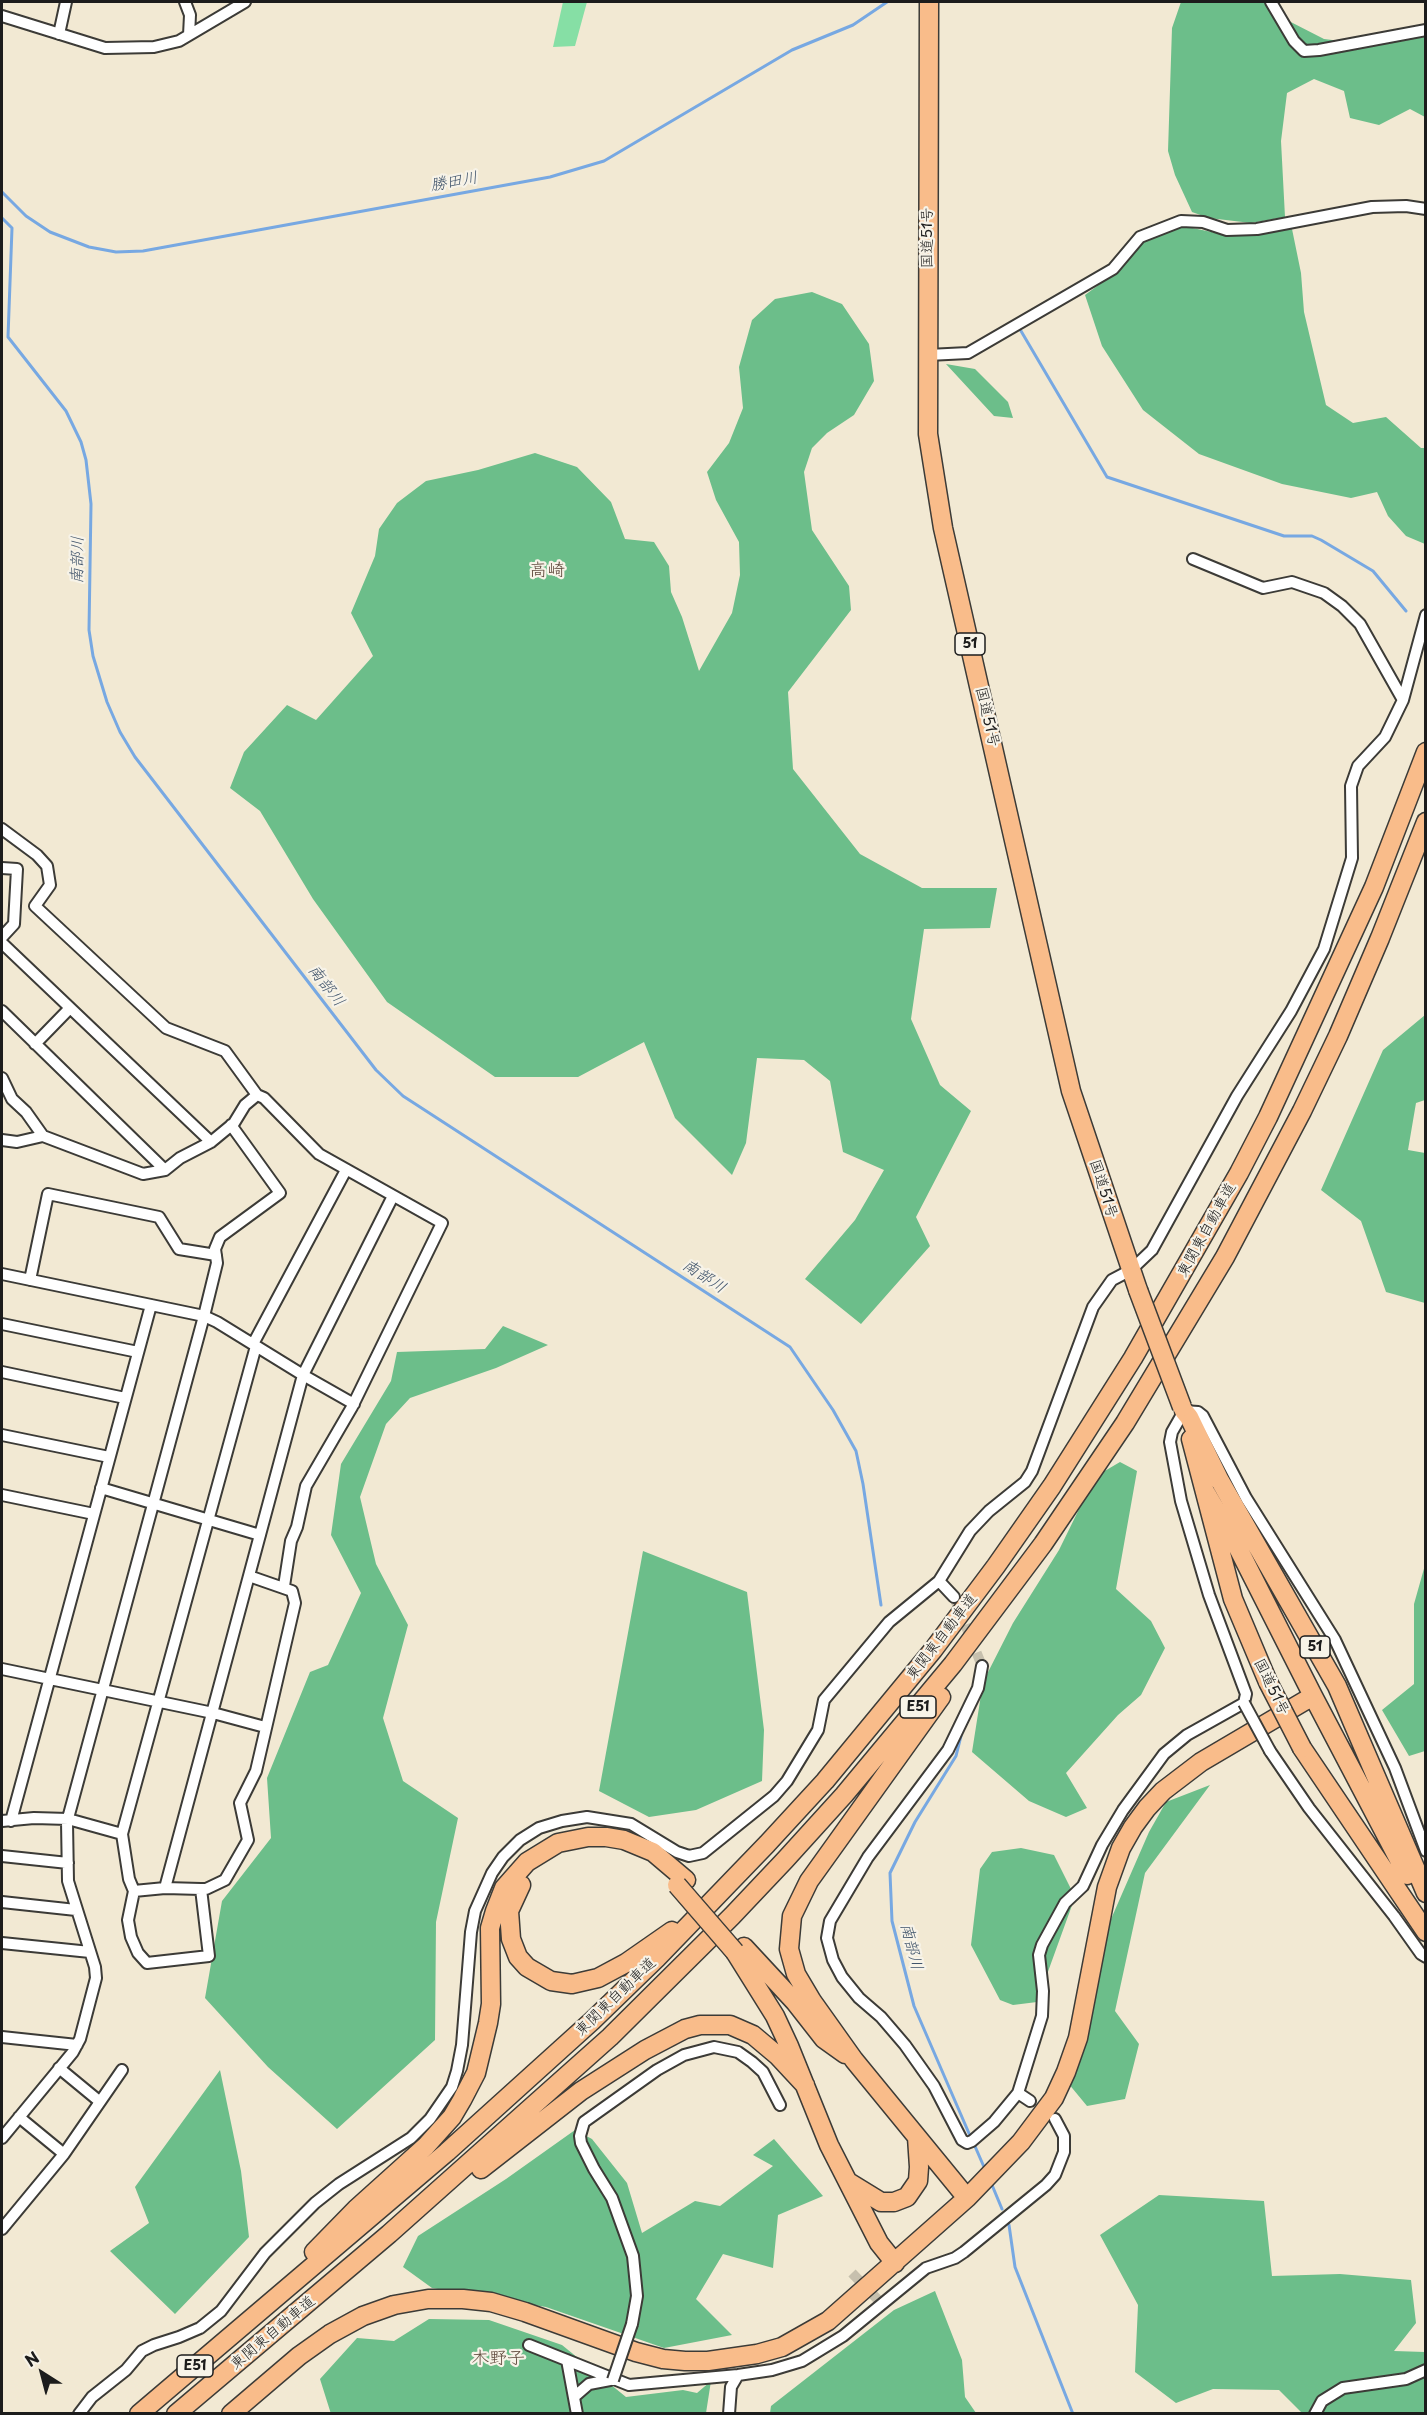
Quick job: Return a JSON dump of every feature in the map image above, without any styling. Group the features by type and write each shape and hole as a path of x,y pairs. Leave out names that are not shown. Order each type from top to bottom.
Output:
{"highway":[{"name":"国道51号","path":"929,2 928,434 944,528 1071,1091 1138,1290 1183,1409 1233,1599 1268,1682 1302,1748 1425,1932"},
{"name":"東関東自動車道","path":"139,2414 447,2152 657,1958 825,1781 888,1707 976,1594 1052,1486 1133,1358 1195,1252 1268,1117 1374,887 1425,752"},
{"name":"東関東自動車道","path":"176,2414 283,2325 610,2037 724,1924 844,1795 991,1614 1043,1544 1125,1423 1225,1257 1302,1111 1338,1036 1380,938 1425,822"},
{"name":"国道51号","path":"1183,1409 1219,1479 1337,1686 1425,1894"},
{"path":"1203,1447 1207,1464 1238,1546"},
{"path":"1206,1493 1238,1546 1389,1845 1425,1923"},
{"path":"967,2198 854,2060 812,2001 796,1974 789,1949 792,1916 809,1881 961,1670 981,1637 991,1614"},
{"path":"231,2414 299,2356 330,2334 363,2316 394,2305 428,2299 491,2302 636,2352 663,2359 708,2361 757,2355 782,2347 828,2321 967,2198 1038,2121 1054,2098 1078,2038 1107,1887 1121,1848 1133,1827 1163,1791 1182,1776 1313,1696"},
{"path":"251,2318 356,2209 426,2146 452,2117 476,2073 488,2023 491,2004 490,1928 495,1911 504,1888 527,1862 558,1843 588,1837 606,1837 624,1840 653,1852 740,1950 795,2002 824,2039 854,2060"},
{"path":"682,1882 630,1854 617,1850 594,1848 559,1854 529,1875 515,1894 509,1911 508,1928 514,1948 527,1967 551,1982 572,1984 598,1978 626,1963 680,1925 767,1844"},
{"path":"1389,1845 1394,1849 1414,1887 1425,1894"},
{"path":"740,1950 775,2016 847,2180 879,2243 896,2263"},
{"path":"283,2325 581,2091 645,2050 685,2029 715,2024 730,2025 747,2031 765,2044 805,2085"},
{"path":"847,2180 881,2202 894,2202 907,2197 918,2181 920,2167 917,2137"}],"street":[{"path":"59,34 66,2"},
{"path":"185,2 190,15 189,35"},
{"path":"2,16 105,48 154,47 179,41 245,2"},
{"path":"1271,2 1288,32 1304,51 1425,30"},
{"path":"927,355 968,353 1113,269 1140,237 1181,221 1203,222 1227,230 1237,230 1257,229 1372,207 1406,206 1425,209"},
{"path":"1193,559 1263,588 1292,582 1324,593 1342,606 1360,624 1403,700"},
{"path":"79,2414 92,2397 126,2370 142,2351 200,2328 221,2311 265,2253 315,2203 339,2184 411,2138 430,2120 452,2087 457,2071 462,2045 471,1932 475,1911 492,1873 503,1857 520,1840 539,1828 587,1817 630,1824 677,1852 689,1856 703,1853 774,1797 787,1782 818,1730 824,1701 889,1622 939,1581 970,1531 989,1511 1025,1482 1032,1471 1093,1307 1112,1280 1131,1270 1152,1250 1237,1096 1292,1011 1324,949 1352,858 1351,786 1358,766 1385,737 1403,700 1425,615"},
{"path":"2,829 37,855 47,866 50,885 35,906 166,1028 225,1051 257,1095 264,1098 319,1154 442,1223 354,1404 306,1486 297,1527 291,1541 284,1586"},
{"path":"2,868 17,869 14,924 2,937"},
{"path":"2,943 211,1142"},
{"path":"35,1044 70,1008"},
{"path":"2,1011 165,1170"},
{"path":"2,1078 12,1099 26,1112 43,1136"},
{"path":"2,1140 17,1142 43,1136 143,1174 165,1170 180,1158 211,1142 231,1125 245,1105 257,1095"},
{"path":"2,2138 77,2045 96,1978 95,1967 68,1881 68,1819 204,1316 217,1263 215,1249 220,1237 280,1192 231,1125"},
{"path":"201,1889 208,1956 147,1963 138,1953 131,1937 128,1920 134,1891 129,1880 122,1834 255,1345 346,1170"},
{"path":"30,1280 48,1194 159,1217 179,1249 216,1255"},
{"path":"165,1888 303,1375 393,1196"},
{"path":"2,1274 204,1316 354,1404"},
{"path":"122,1834 68,1819 34,1818 6,1821 50,1679 151,1305"},
{"path":"2,1324 138,1352"},
{"path":"2,1372 125,1398"},
{"path":"1425,1851 1395,1768 1335,1640 1246,1498 1203,1416 1198,1412 1183,1409 1172,1432 1170,1442 1181,1501 1209,1595 1246,1694 1244,1702 1270,1751 1309,1808 1421,1954 1425,1956"},
{"path":"2,1435 109,1458"},
{"path":"101,1488 260,1535"},
{"path":"2,1495 94,1514"},
{"path":"134,1891 165,1888 206,1889 225,1880 248,1840 240,1803 256,1771 295,1603 292,1591 284,1586 249,1576"},
{"path":"939,1581 954,1597"},
{"path":"982,1666 978,1688 948,1750 868,1857 830,1922 827,1938 833,1960 842,1977 859,1998 881,2017 905,2045 934,2086 962,2140 967,2143 994,2122 1018,2093 1042,2016 1043,1991 1039,1955 1065,1903 1083,1886 1102,1845 1123,1810 1164,1754 1187,1735 1244,1702"},
{"path":"2,1669 213,1713 265,1727"},
{"path":"2,1856 68,1863"},
{"path":"2,1902 76,1910"},
{"path":"2,1943 90,1952"},
{"path":"2,2037 77,2045"},
{"path":"613,2380 632,2324 637,2296 633,2256 612,2198 581,2143 580,2136 584,2122 657,2070 684,2055 714,2047 738,2052 752,2062 763,2072 780,2105"},
{"path":"59,2068 99,2102"},
{"path":"2,2229 64,2154 122,2070"},
{"path":"1018,2093 1030,2101"},
{"path":"19,2117 64,2154"},
{"path":"529,2345 629,2385 738,2375 787,2366 819,2352 843,2336 926,2268 955,2258 1055,2175 1060,2164 1064,2143 1061,2127 1055,2119"},
{"path":"567,2360 578,2414"},
{"path":"1315,2414 1322,2401 1343,2388 1406,2379 1425,2370"},
{"path":"729,2414 731,2387 738,2375"},
{"path":"574,2397 589,2384 613,2380"}],"green space":[{"path":"563,2 587,2 575,46 553,47"},
{"path":"1181,2 1268,2 1281,17 1324,39 1365,44 1425,34 1425,117 1410,109 1379,125 1350,118 1344,91 1314,79 1287,93 1281,141 1285,217 1251,223 1209,218 1192,212 1175,175 1168,151 1172,28"},
{"path":"1183,226 1226,235 1292,229 1301,273 1304,312 1326,405 1353,423 1386,417 1421,448 1425,448 1425,544 1406,536 1388,516 1377,492 1351,498 1282,484 1199,454 1143,410 1102,346 1085,295 1123,267 1147,238"},
{"path":"812,292 842,304 869,344 874,381 854,415 827,433 812,448 804,472 812,530 849,586 851,610 788,692 793,769 860,854 922,888 997,888 990,928 924,929 911,1019 940,1085 971,1111 916,1217 930,1246 861,1324 805,1279 855,1220 884,1170 843,1152 830,1081 804,1060 757,1058 746,1143 732,1175 675,1118 644,1042 578,1077 495,1077 387,1002 313,899 260,811 230,788 244,752 287,705 316,720 373,656 351,613 375,556 379,529 397,503 426,481 478,470 535,453 577,467 611,502 625,539 654,542 669,566 671,592 682,617 699,671 732,613 740,575 739,542 716,500 707,472 729,443 743,408 739,367 752,320 775,299"},
{"path":"946,364 975,369 1008,402 1013,418 994,416"},
{"path":"1425,1015 1425,1100 1416,1103 1408,1150 1425,1153 1425,1303 1386,1292 1361,1221 1321,1190 1383,1050"},
{"path":"503,1326 548,1345 496,1368 410,1398 386,1424 360,1497 376,1564 408,1625 383,1718 403,1781 458,1818 436,1922 435,2040 337,2129 268,2067 205,1998 222,1901 271,1838 267,1778 310,1672 328,1665 361,1593 331,1535 341,1464 391,1381 397,1352 485,1349"},
{"path":"1120,1462 1137,1471 1116,1589 1151,1621 1165,1648 1141,1695 1118,1715 1066,1773 1087,1808 1066,1817 1029,1801 972,1752 983,1682 1013,1623 1059,1550 1084,1499 1103,1472"},
{"path":"643,1551 747,1592 764,1730 762,1781 696,1810 649,1817 599,1791"},
{"path":"1425,1565 1425,1751 1409,1756 1382,1710 1414,1684 1414,1604"},
{"path":"1210,1785 1145,1873 1115,2011 1139,2044 1125,2099 1087,2106 1068,2083 1108,1926 1149,1832 1166,1802"},
{"path":"1021,1848 1054,1855 1075,1897 1037,2002 1013,2005 1000,2000 971,1945 980,1869 992,1852"},
{"path":"220,2070 241,2171 249,2237 175,2314 110,2251 149,2223 135,2187"},
{"path":"575,2130 592,2139 627,2183 642,2233 695,2201 720,2206 773,2166 753,2155 774,2139 823,2196 778,2215 773,2268 723,2254 696,2299 732,2335 664,2348 546,2307 432,2288 403,2267 418,2236 506,2179"},
{"path":"1159,2195 1264,2201 1272,2276 1340,2274 1411,2280 1416,2323 1394,2351 1425,2352 1425,2413 1302,2413 1279,2390 1213,2389 1176,2403 1135,2372 1138,2305 1100,2235"},
{"path":"935,2291 962,2360 965,2397 976,2413 770,2413 771,2406 894,2310"},
{"path":"429,2319 489,2320 562,2345 626,2397 683,2390 697,2393 711,2381 706,2413 331,2414 320,2379 357,2338 394,2341"}],"waterway":[{"name":"勝田川","path":"2,192 26,216 50,232 89,247 116,252 143,251 550,177 604,161 792,50 853,25 887,2"},
{"name":"南部川","path":"2,218 12,228 8,337 66,411 81,442 86,460 91,504 89,630 93,656 107,702 120,732 135,757 376,1070 403,1096 790,1347 833,1410 856,1451 881,1605"},
{"path":"1021,331 1107,477 1284,536 1312,536 1321,540 1373,571 1406,611"},
{"name":"南部川","path":"961,1736 956,1756 915,1822 890,1873 892,1921 914,2006 971,2138"},
{"name":"南部川","path":"974,2144 984,2167"},
{"name":"南部川","path":"992,2185 1002,2209"},
{"name":"南部川","path":"1009,2225 1015,2267 1073,2414"}],"tunnel":[{"path":"954,1597 982,1666"},
{"path":"852,2273 882,2304"}],"district":[{"name":"高崎","path":"547,571"},
{"name":"木野子","path":"498,2359"}]}
